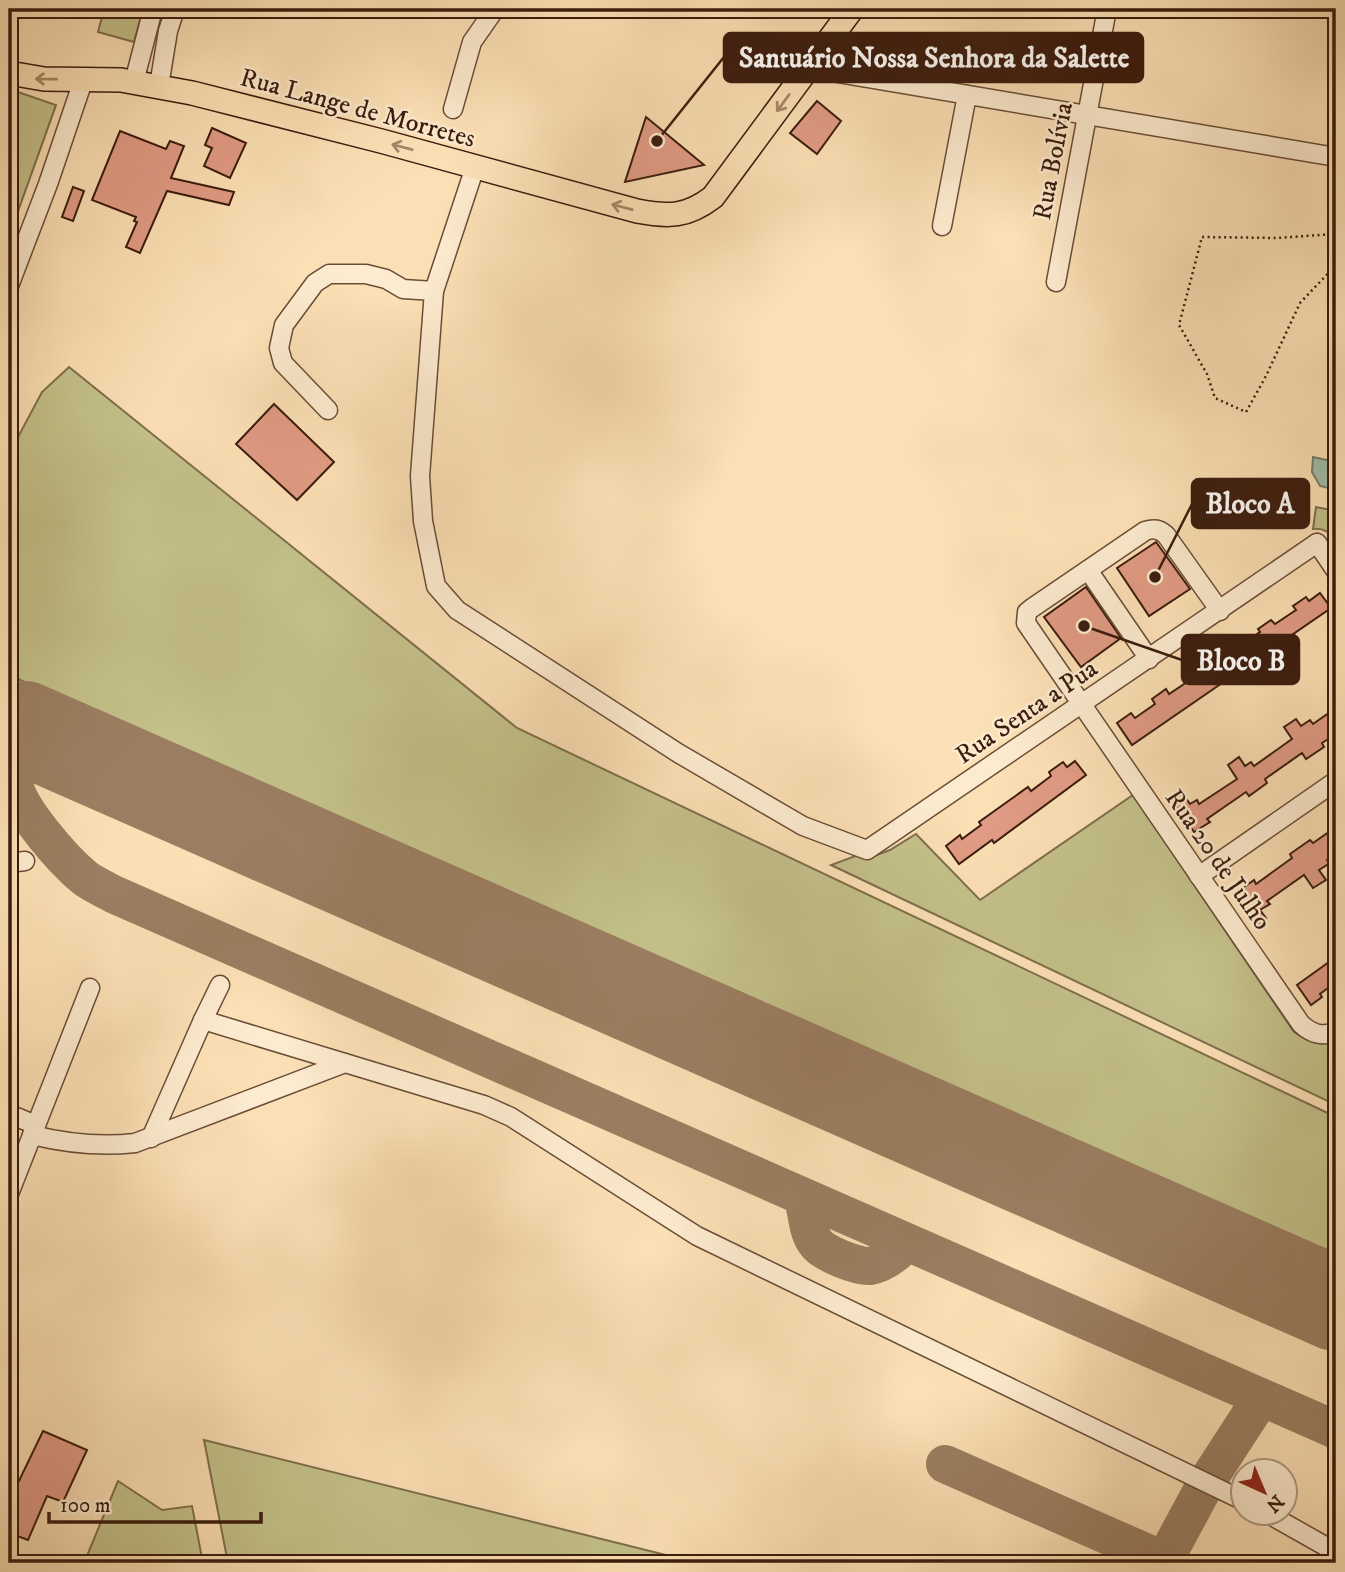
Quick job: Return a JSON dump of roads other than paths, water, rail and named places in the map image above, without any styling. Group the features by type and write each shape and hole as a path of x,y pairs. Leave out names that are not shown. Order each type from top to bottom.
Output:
{"main road":[{"path":"808,68 852,9"},
{"name":"Rua Lange de Morretes","path":"9,73 44,79 84,78 159,86 655,214 689,212 702,205 718,190 808,68"}],"street":[{"path":"134,82 153,9"},
{"path":"159,86 168,31 175,9"},
{"path":"453,109 472,42 495,9"},
{"name":"Rua Bolívia","path":"1056,282 1107,9"},
{"path":"808,68 1336,157"},
{"path":"9,286 84,78"},
{"path":"942,226 967,95"},
{"path":"328,410 283,363 279,348 284,325 315,284 329,274 366,274 386,278 403,289 434,291 475,167"},
{"name":"Rua Senta a Pua","path":"434,291 420,476 422,521 436,586 457,610 678,752 803,826 867,850 1318,543"},
{"path":"1149,659 1088,570 1144,531 1160,530 1166,535 1220,611"},
{"path":"1318,543 1326,543 1336,551"},
{"path":"1318,543 1336,571"},
{"name":"Rua 20 de Julho","path":"1088,570 1032,608 1026,617 1030,630 1301,1024 1308,1030 1329,1034"},
{"path":"1199,876 1336,781"},
{"path":"151,1138 220,985"},
{"path":"9,1194 90,988"},
{"path":"203,1020 484,1105 511,1117 697,1237 1230,1494"},
{"path":"9,1114 34,1130 60,1141 121,1145 151,1138 345,1063"},
{"path":"1289,1526 1325,1546 1336,1558"}],"place":[{"name":"Santuário Nossa Senhora da Salette","path":"657,141"},
{"name":"Bloco A","path":"1155,577"},
{"name":"Bloco B","path":"1084,626"}]}
